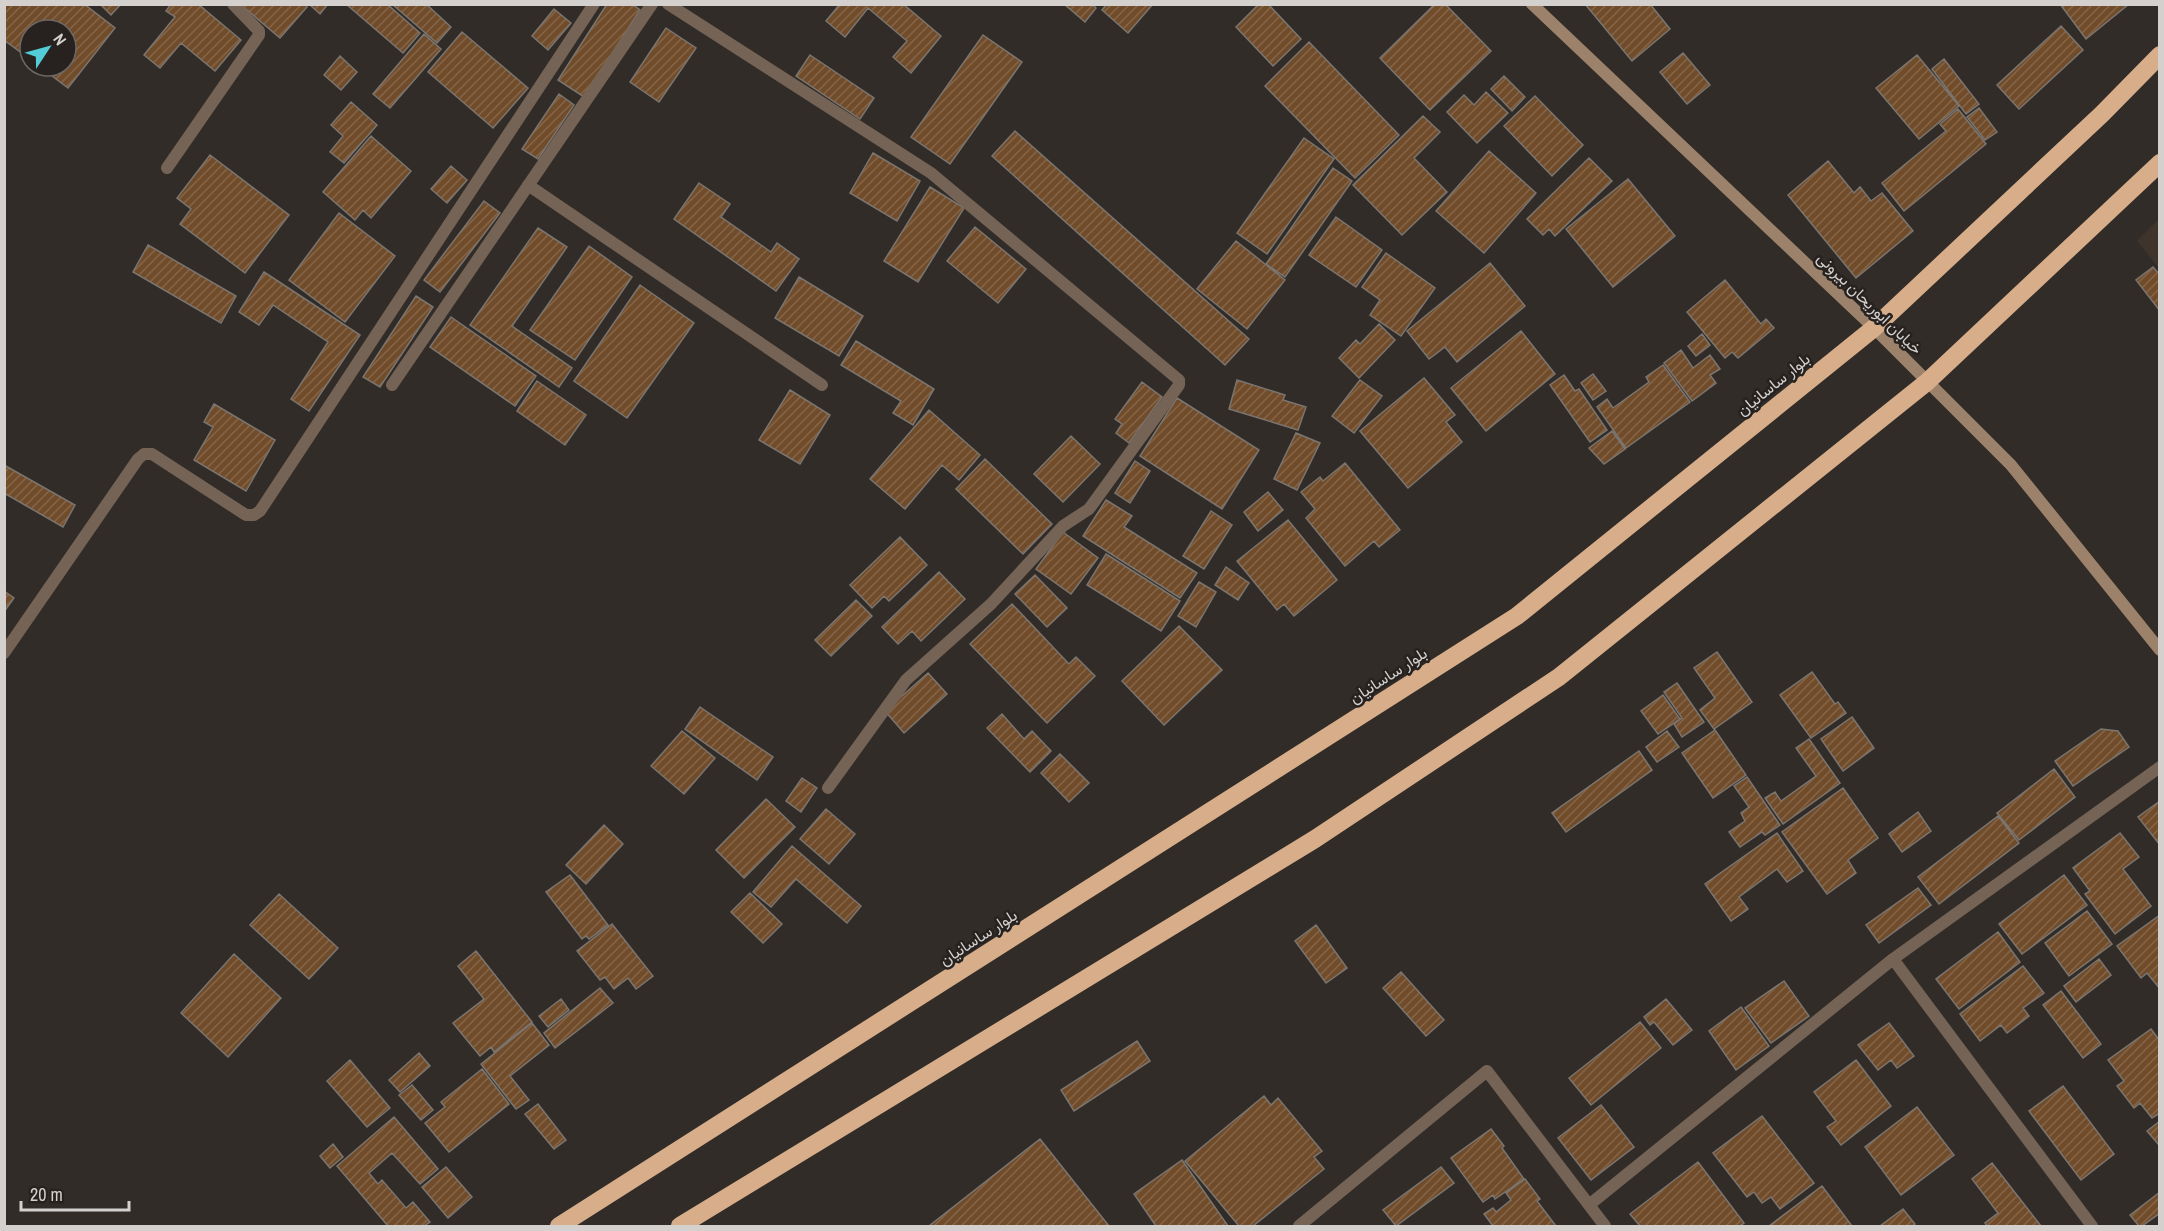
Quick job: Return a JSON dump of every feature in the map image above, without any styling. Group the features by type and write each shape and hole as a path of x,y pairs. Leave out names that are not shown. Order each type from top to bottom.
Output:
{"highway":[{"name":"بلوار ساسانیان","path":"559,1227 1517,616 1874,328 2102,114 2160,55"},
{"path":"680,1227 1315,839 1559,677 1927,382 2160,163"}],"street":[{"path":"167,168 259,35 259,31 233,4"},
{"path":"4,653 138,459 144,454 152,454 246,515 254,515 260,511 594,4"},
{"path":"392,385 652,4"},
{"path":"668,4 931,173 1179,380 1179,385 1089,509 1063,526 991,604 906,680 828,788"},
{"name":"خیابان ابوریحان بیرونی","path":"1532,4 1874,328 2011,465 2160,650"},
{"path":"528,185 822,386"},
{"path":"1589,1205 1893,959 2160,767"},
{"path":"1893,959 2092,1227"},
{"path":"1299,1227 1487,1071 1605,1227"}],"shaded area":[{"path":"2159,219 2159,268 2137,241"}],"building":[{"path":"4,4 84,4 115,28 78,75 78,18 18,18 18,50 4,40"},
{"path":"100,4 121,4 111,15"},
{"path":"171,4 198,4 241,40 215,71 181,43 160,68 144,55 175,17 166,11"},
{"path":"240,4 305,4 307,7 280,38"},
{"path":"309,4 328,4 320,14"},
{"path":"346,4 387,4 420,33 403,53"},
{"path":"392,4 426,4 451,27 437,43"},
{"path":"607,4 632,4 640,10 584,97 558,80"},
{"path":"840,4 903,4 941,36 911,73 893,57 907,41 868,8 845,37 826,21"},
{"path":"1064,4 1092,4 1096,8 1085,22"},
{"path":"1107,4 1153,4 1128,33 1102,10"},
{"path":"1259,4 1268,4 1301,39 1273,66 1236,27"},
{"path":"1435,4 1445,4 1491,51 1430,110 1380,58"},
{"path":"1585,4 1650,4 1670,29 1632,61"},
{"path":"2060,4 2129,4 2086,39"},
{"path":"554,9 571,23 548,50 532,36"},
{"path":"2061,26 2083,50 2019,109 1997,85"},
{"path":"666,28 696,48 659,102 630,82"},
{"path":"462,32 528,88 493,128 428,72"},
{"path":"424,34 441,49 390,108 373,94"},
{"path":"983,35 1022,62 950,164 911,137"},
{"path":"1309,42 1399,135 1355,178 1265,86"},
{"path":"1683,53 1710,85 1687,104 1660,72"},
{"path":"810,55 874,98 860,119 796,76"},
{"path":"1917,55 1959,106 1919,139 1876,88"},
{"path":"340,56 357,72 341,90 324,75"},
{"path":"1944,59 1979,104 1966,114 1932,69"},
{"path":"1504,76 1525,97 1512,111 1491,89"},
{"path":"55,78 76,78 68,88"},
{"path":"1486,92 1508,113 1477,143 1447,112 1464,95 1474,105"},
{"path":"559,94 574,105 538,159 522,149"},
{"path":"1535,96 1583,145 1552,176 1504,126"},
{"path":"351,102 377,125 344,163 330,152 343,136 331,125"},
{"path":"1979,108 1997,132 1985,140 1967,117"},
{"path":"1958,109 1986,144 1904,211 1882,183 1946,131 1940,124"},
{"path":"1423,116 1440,132 1414,158 1447,192 1402,235 1353,185"},
{"path":"1015,131 1249,339 1225,365 992,156"},
{"path":"371,136 411,171 371,218 363,210 355,220 323,192"},
{"path":"1304,138 1334,159 1267,254 1237,233"},
{"path":"1489,151 1536,193 1484,253 1436,211"},
{"path":"873,153 920,181 897,221 850,193"},
{"path":"210,155 289,215 245,273 180,224 191,209 177,198"},
{"path":"1589,158 1612,181 1555,236 1549,229 1543,235 1527,219"},
{"path":"1828,161 1854,193 1860,187 1871,201 1882,193 1913,231 1856,278 1788,195"},
{"path":"451,166 467,180 447,203 431,189"},
{"path":"1333,168 1352,181 1285,277 1266,264"},
{"path":"1628,179 1675,236 1613,287 1566,229"},
{"path":"699,183 730,204 721,217 771,252 777,243 799,259 776,291 674,219"},
{"path":"930,187 964,208 918,282 884,261"},
{"path":"484,201 500,213 440,292 424,280"},
{"path":"339,213 395,256 345,322 289,280"},
{"path":"1336,217 1382,250 1356,287 1309,255"},
{"path":"975,227 1026,269 998,303 947,261"},
{"path":"538,228 567,247 512,326 572,368 559,387 470,325"},
{"path":"1236,241 1285,280 1247,329 1197,289"},
{"path":"148,245 236,296 221,323 133,272"},
{"path":"589,246 632,277 575,360 530,330"},
{"path":"1386,253 1435,288 1401,336 1370,315 1380,300 1362,287"},
{"path":"1490,263 1525,306 1457,362 1445,347 1429,359 1407,331"},
{"path":"2153,267 2160,275 2160,311 2136,280"},
{"path":"264,272 360,335 309,411 291,399 328,342 273,305 259,325 239,312"},
{"path":"799,277 863,316 839,356 775,318"},
{"path":"1725,280 1761,324 1766,319 1774,328 1738,358 1732,352 1725,358 1687,312"},
{"path":"640,285 694,323 627,418 574,381"},
{"path":"416,296 433,307 380,387 363,377"},
{"path":"451,317 536,376 515,406 430,347"},
{"path":"1379,324 1395,340 1359,378 1339,358 1356,340 1360,344"},
{"path":"1521,331 1555,374 1486,431 1451,388"},
{"path":"1702,334 1710,345 1696,356 1688,346"},
{"path":"856,341 934,389 913,425 893,413 901,401 841,365"},
{"path":"1681,350 1693,368 1710,355 1720,369 1710,375 1716,383 1692,401 1664,363"},
{"path":"1663,365 1690,402 1626,448 1597,407 1607,399 1613,408 1649,382 1646,377"},
{"path":"1593,374 1606,391 1593,400 1581,383"},
{"path":"1564,375 1575,391 1579,389 1607,430 1590,442 1550,385"},
{"path":"1424,378 1455,415 1446,422 1462,442 1408,488 1360,431"},
{"path":"1237,380 1285,395 1283,400 1306,407 1298,430 1229,409"},
{"path":"1360,380 1382,396 1354,433 1332,416"},
{"path":"537,381 586,415 565,445 517,411"},
{"path":"1142,382 1162,397 1129,443 1116,433 1122,424 1115,419"},
{"path":"790,390 830,415 800,464 759,440"},
{"path":"1177,398 1259,450 1222,509 1140,456"},
{"path":"214,404 275,440 246,491 194,460 213,427 204,422"},
{"path":"929,410 980,455 959,480 942,465 905,509 870,479"},
{"path":"1612,431 1625,449 1604,464 1589,448"},
{"path":"1296,433 1320,443 1297,490 1274,479"},
{"path":"1071,436 1100,464 1063,502 1034,474"},
{"path":"985,459 1052,524 1023,554 956,489"},
{"path":"1135,461 1150,471 1130,503 1115,493"},
{"path":"1345,463 1400,530 1379,547 1374,541 1345,566 1306,518 1315,509 1301,492 1320,477 1323,481"},
{"path":"4,465 75,505 63,527 4,493"},
{"path":"1268,492 1283,510 1258,531 1244,512"},
{"path":"1106,500 1132,516 1124,527 1197,573 1180,598 1083,536"},
{"path":"1211,511 1232,525 1204,569 1183,556"},
{"path":"1288,520 1337,580 1294,616 1284,604 1277,610 1237,561"},
{"path":"1063,532 1098,558 1071,594 1036,569"},
{"path":"900,537 927,565 889,601 884,596 872,608 850,585"},
{"path":"1106,554 1180,601 1161,631 1087,585"},
{"path":"1226,567 1249,583 1238,600 1215,585"},
{"path":"939,572 965,599 921,641 912,631 898,644 882,627"},
{"path":"1035,575 1067,608 1047,627 1015,594"},
{"path":"1199,582 1216,592 1196,627 1178,616"},
{"path":"4,591 14,598 4,612"},
{"path":"856,600 872,616 831,656 815,640"},
{"path":"1012,604 1069,664 1076,657 1095,676 1047,723 970,644"},
{"path":"1179,626 1222,670 1164,725 1122,681"},
{"path":"1717,652 1752,702 1714,729 1700,710 1715,698 1694,668"},
{"path":"1812,672 1835,704 1838,702 1846,713 1811,738 1780,695"},
{"path":"928,673 947,694 904,733 885,711"},
{"path":"1677,683 1704,722 1682,737 1674,724 1682,718 1664,692"},
{"path":"1663,695 1680,719 1658,734 1641,711"},
{"path":"700,707 773,757 757,780 685,729"},
{"path":"1002,714 1024,739 1032,731 1051,751 1030,772 987,728"},
{"path":"1852,717 1874,748 1843,771 1821,739"},
{"path":"2101,729 2118,731 2129,747 2073,786 2055,761"},
{"path":"1715,730 1746,775 1713,798 1682,753"},
{"path":"682,731 715,758 684,794 651,766"},
{"path":"1667,731 1679,747 1657,762 1646,747"},
{"path":"1809,739 1840,783 1783,824 1765,798 1775,792 1781,801 1816,776 1796,748"},
{"path":"1639,751 1652,770 1566,832 1552,813"},
{"path":"1060,754 1089,783 1069,802 1041,773"},
{"path":"2054,769 2075,797 2019,840 1997,813"},
{"path":"1747,777 1780,825 1765,835 1762,832 1740,847 1729,832 1745,821 1741,813 1749,807 1734,786"},
{"path":"802,778 817,788 801,812 786,801"},
{"path":"1843,788 1878,838 1848,860 1856,873 1827,894 1782,832"},
{"path":"766,799 795,827 744,878 716,850"},
{"path":"2160,801 2160,845 2138,817"},
{"path":"826,809 855,834 829,864 800,839"},
{"path":"1918,812 1931,831 1902,852 1889,834"},
{"path":"1998,816 2019,843 1939,904 1918,877"},
{"path":"604,825 623,844 586,884 566,865"},
{"path":"1777,833 1803,871 1787,882 1777,869 1739,897 1748,909 1731,921 1705,884"},
{"path":"2120,833 2139,857 2123,869 2151,906 2115,934 2085,894 2090,891 2073,868"},
{"path":"792,846 861,906 847,923 796,879 771,907 753,892"},
{"path":"570,875 608,925 589,939 586,936 582,939 546,892"},
{"path":"2064,875 2087,905 2022,954 1999,924"},
{"path":"1918,888 1931,905 1879,943 1866,925"},
{"path":"750,893 782,924 763,943 731,912"},
{"path":"279,894 338,948 309,979 250,925"},
{"path":"2087,911 2112,944 2069,976 2045,943"},
{"path":"2160,915 2160,989 2147,973 2141,978 2117,946"},
{"path":"612,924 653,976 636,989 628,978 614,989 605,977 600,980 577,951"},
{"path":"1316,925 1347,968 1326,983 1295,941"},
{"path":"1998,932 2020,962 1959,1009 1936,979"},
{"path":"476,951 532,1022 494,1052 491,1047 480,1056 453,1023 484,999 458,966"},
{"path":"234,954 281,998 228,1057 181,1013"},
{"path":"2099,959 2111,975 2076,1002 2064,986"},
{"path":"2023,966 2044,993 2023,1008 2029,1016 2007,1033 2001,1025 1980,1041 1960,1014"},
{"path":"1401,972 1444,1020 1426,1036 1383,988"},
{"path":"1784,981 1809,1016 1771,1043 1745,1008"},
{"path":"600,988 613,1003 555,1048 544,1033"},
{"path":"2061,991 2101,1044 2083,1058 2043,1005"},
{"path":"561,999 569,1010 548,1027 539,1016"},
{"path":"1666,999 1692,1030 1673,1045 1654,1022 1650,1025 1644,1017"},
{"path":"1741,1007 1769,1046 1736,1070 1709,1031"},
{"path":"1640,1022 1661,1048 1591,1105 1569,1078"},
{"path":"532,1023 549,1045 510,1076 529,1100 516,1109 481,1064"},
{"path":"1889,1023 1914,1056 1897,1068 1891,1060 1878,1070 1858,1045"},
{"path":"2151,1029 2160,1041 2160,1113 2152,1118 2140,1103 2134,1108 2117,1086 2124,1081 2108,1060"},
{"path":"1137,1041 1150,1061 1074,1111 1061,1090"},
{"path":"419,1053 430,1066 400,1092 389,1080"},
{"path":"350,1060 390,1108 367,1127 327,1081"},
{"path":"1856,1060 1891,1106 1841,1145 1827,1127 1836,1121 1814,1092"},
{"path":"482,1069 509,1104 449,1152 425,1123 445,1107 441,1102"},
{"path":"412,1085 433,1110 421,1120 399,1095"},
{"path":"2063,1086 2114,1154 2081,1180 2029,1111"},
{"path":"1264,1096 1271,1105 1278,1098 1322,1151 1314,1157 1324,1169 1253,1226 1239,1226 1185,1161"},
{"path":"538,1104 566,1140 554,1149 525,1114"},
{"path":"1601,1105 1634,1147 1591,1180 1558,1138"},
{"path":"1917,1107 1954,1155 1901,1195 1865,1147"},
{"path":"1762,1116 1814,1183 1780,1209 1771,1197 1762,1203 1754,1192 1747,1197 1713,1153"},
{"path":"394,1117 438,1169 420,1184 392,1153 369,1173 378,1184 382,1180 406,1208 413,1202 430,1222 424,1226 388,1226 337,1166"},
{"path":"2160,1121 2160,1145 2159,1145 2147,1131"},
{"path":"1491,1129 1524,1179 1495,1199 1493,1195 1483,1202 1451,1158"},
{"path":"1040,1139 1109,1226 929,1226"},
{"path":"333,1144 343,1157 330,1168 320,1156"},
{"path":"1182,1160 1228,1226 1156,1226 1134,1194"},
{"path":"1698,1162 1744,1223 1740,1226 1640,1226 1630,1214"},
{"path":"1992,1163 2041,1226 1987,1226 1985,1223 1998,1213 1972,1179"},
{"path":"446,1167 472,1197 448,1218 422,1187"},
{"path":"1441,1167 1454,1183 1396,1226 1383,1210"},
{"path":"1525,1179 1540,1199 1537,1201 1556,1226 1493,1226 1484,1214 1493,1208 1496,1212 1511,1200 1506,1193"},
{"path":"1822,1186 1852,1226 1769,1226"},
{"path":"2160,1192 2160,1213 2139,1226 2130,1215"},
{"path":"1903,1209 1915,1224 1912,1226 1880,1226"}]}
